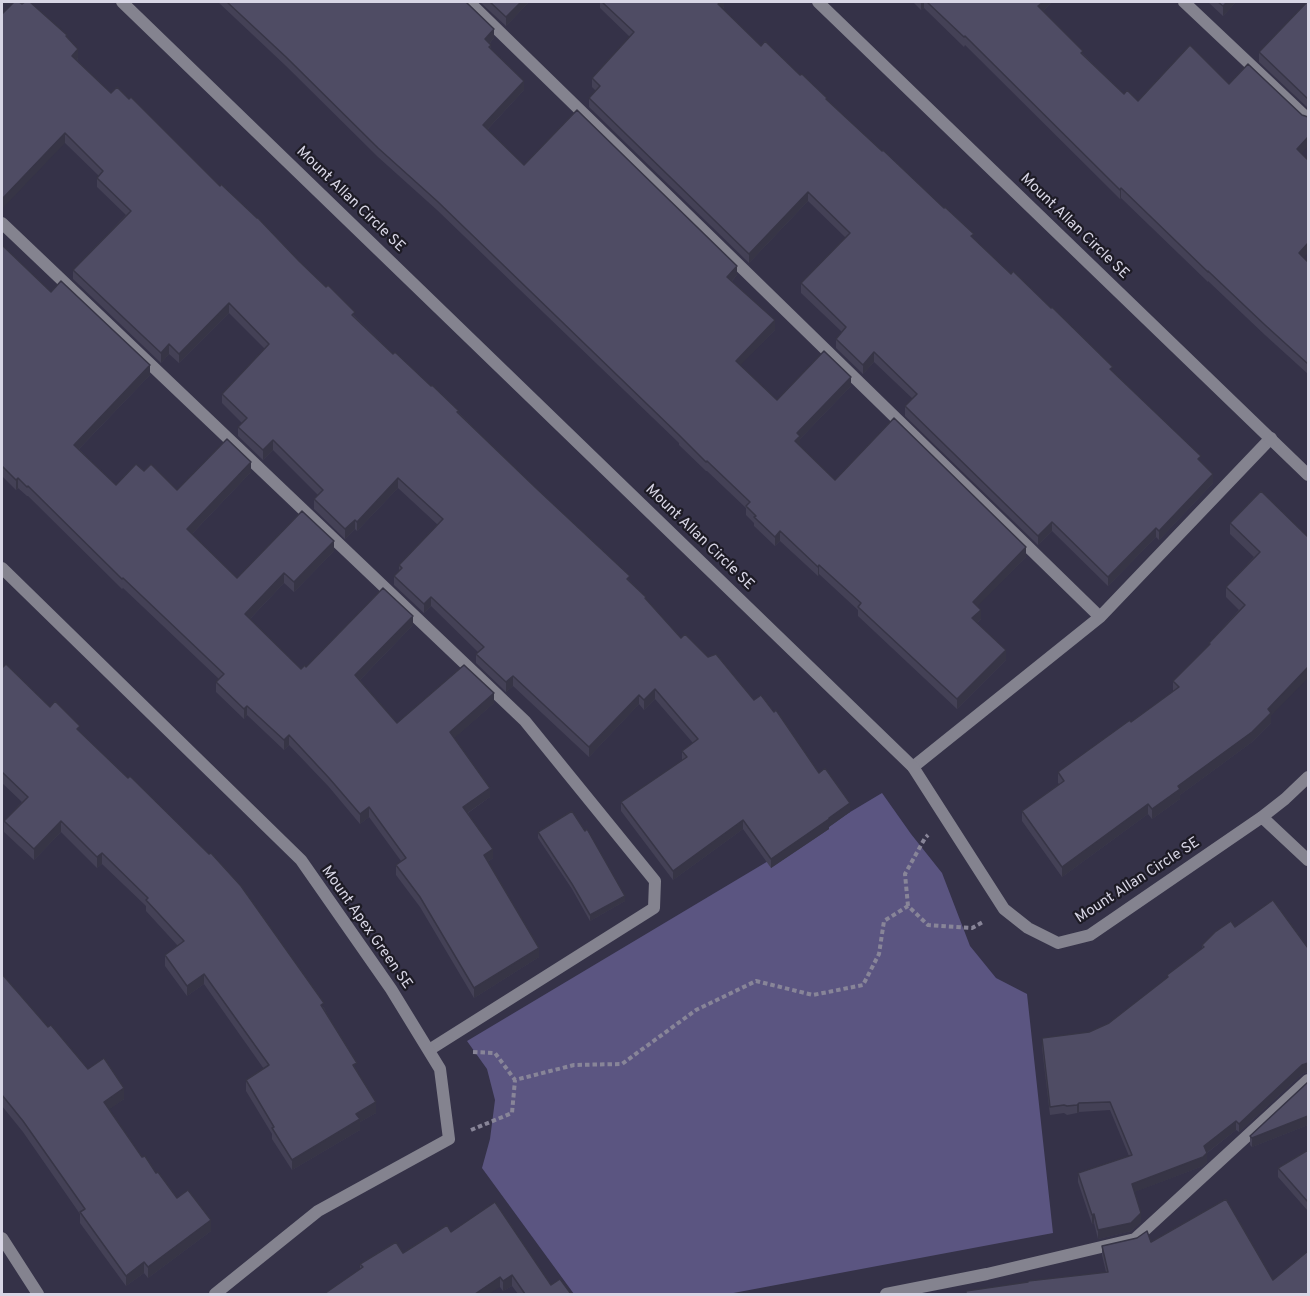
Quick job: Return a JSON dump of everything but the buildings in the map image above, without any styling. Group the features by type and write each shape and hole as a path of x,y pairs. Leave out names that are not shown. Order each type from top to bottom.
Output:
{"street":[{"name":"Mount Allan Circle SE","path":"122,2 913,767 1004,909 1028,928 1058,943 1090,934 1262,817 1308,778"},
{"path":"469,2 1100,617"},
{"name":"Mount Allan Circle SE","path":"818,2 1308,475"},
{"path":"1184,2 1308,119"},
{"path":"2,224 525,721 655,881 654,908 429,1050"},
{"path":"913,767 1100,617 1271,438"},
{"name":"Mount Apex Green SE","path":"2,568 301,860 392,989 440,1069 449,1139"},
{"path":"1262,817 1308,860"},
{"path":"886,1294 987,1274 1134,1239 1308,1080"},
{"path":"215,1294 318,1210 449,1139"},
{"path":"2,1238 38,1294"}],"path":[{"path":"946,819 925,838 905,874 908,906 928,925 972,928 1004,909"},
{"path":"515,1080 574,1065 622,1064 696,1010 756,981 813,995 863,985 879,954 884,921 908,906"},
{"path":"440,1069 467,1051 495,1053 515,1080 512,1113 449,1139"}],"shaded area":[{"path":"882,793 942,873 970,946 996,978 1027,994 1053,1233 728,1294 574,1294 482,1168 490,1139 495,1100 487,1069 467,1041"}]}
